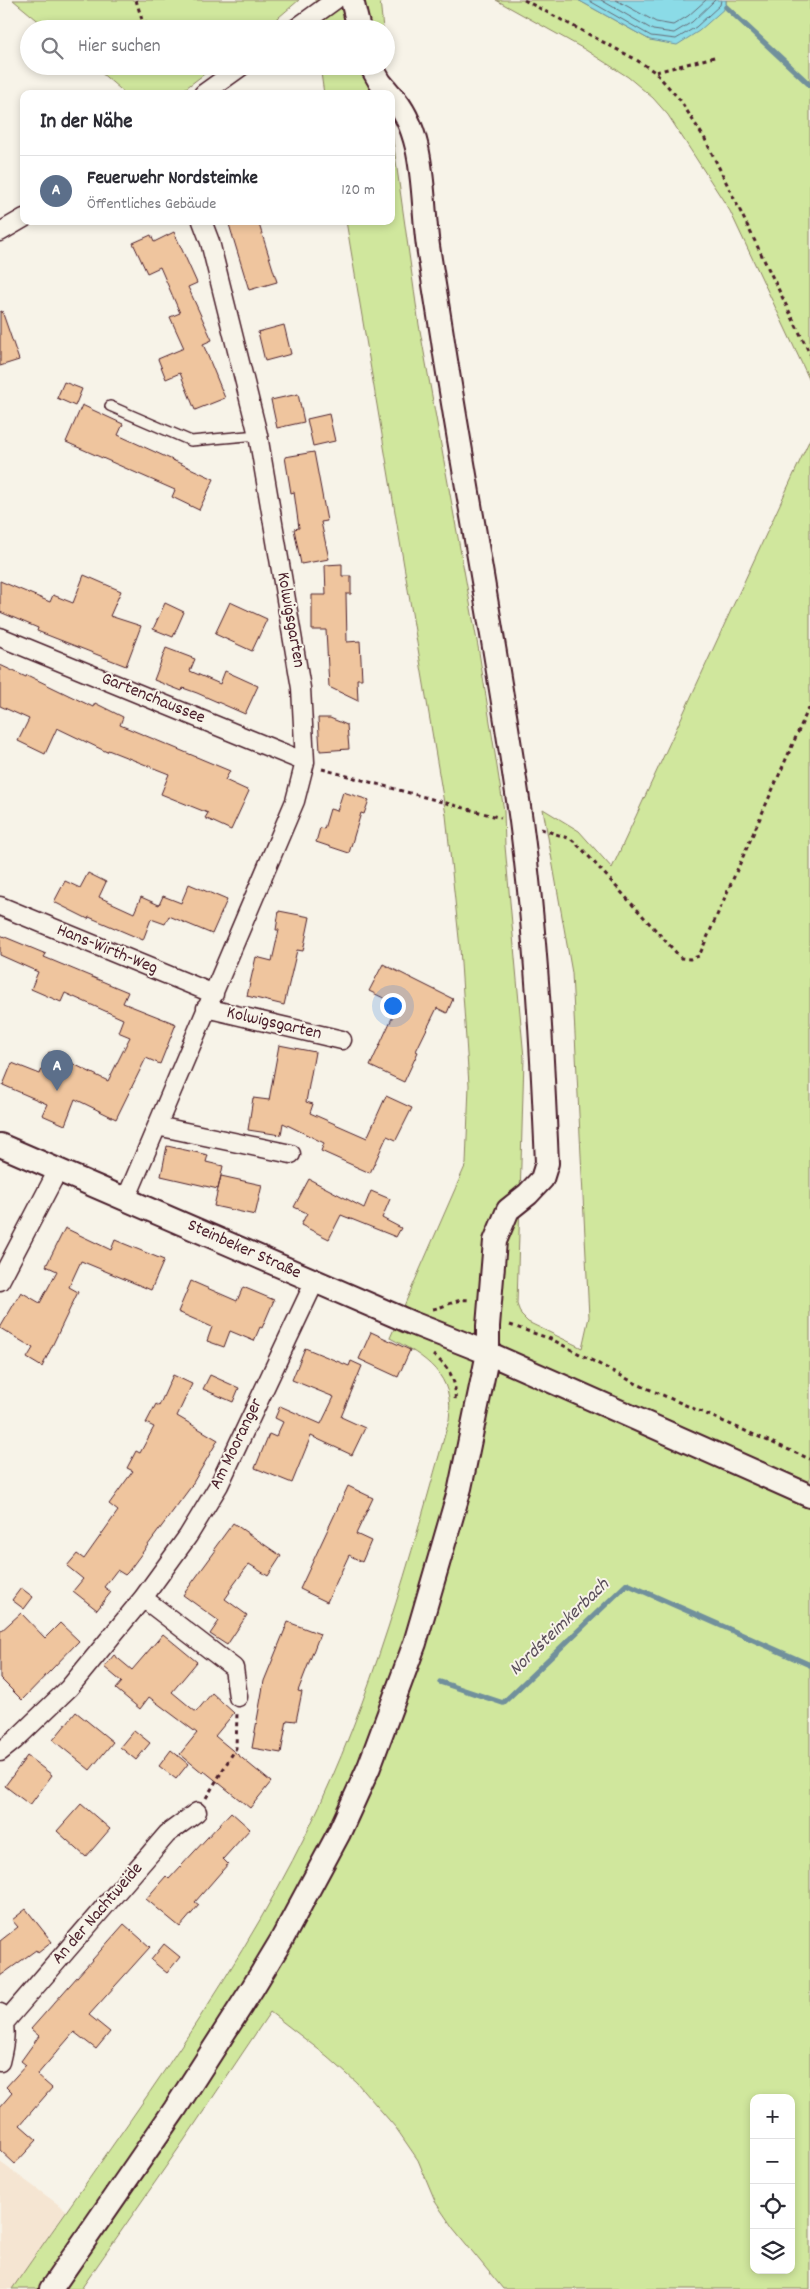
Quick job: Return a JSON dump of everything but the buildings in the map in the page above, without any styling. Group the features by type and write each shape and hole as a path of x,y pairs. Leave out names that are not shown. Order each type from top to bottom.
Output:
{"street":[{"path":"307,20 334,0"},
{"path":"352,0 357,20"},
{"path":"209,90 229,75"},
{"path":"376,75 387,90"},
{"path":"52,2289 175,2109 281,1941 339,1833 372,1758 415,1643 460,1488 488,1353 488,1326 495,1241 508,1210 528,1194 542,1179 547,1163 540,1008 521,824 500,680 428,244 417,150 409,125 395,99"},
{"path":"0,232 20,220"},
{"name":"Kolwigsgarten","path":"126,1198 295,801 305,762 301,688 258,435 210,242 204,225"},
{"name":"Gartenchaussee","path":"0,637 305,762"},
{"name":"Hans-Wirth-Weg","path":"0,906 210,1001"},
{"name":"Kolwigsgarten","path":"210,1001 342,1040"},
{"path":"157,1126 291,1154"},
{"name":"Steinbeker Straße","path":"0,1145 439,1335 488,1353 810,1496"},
{"path":"0,1281 58,1170"},
{"name":"Am Mooranger","path":"0,1752 16,1740 68,1688 143,1598 188,1536 219,1485 315,1281"},
{"path":"143,1598 234,1668 238,1698"},
{"name":"An der Nachtweide","path":"2,2017 167,1834 198,1812"},
{"path":"0,2062 3,2048 2,2017"}],"lane":[{"path":"110,406 191,441 258,435"}],"path":[{"path":"136,0 142,20"},
{"path":"524,0 635,59 655,72 680,100 704,139 810,354"},
{"path":"655,72 718,56"},
{"path":"305,762 327,772 570,839 582,849 681,958 690,959 699,956 810,705"},
{"path":"510,1324 551,1339 637,1384 810,1459"},
{"path":"198,1812 236,1748 238,1698"}],"shaded area":[{"path":"0,2162 66,2210 12,2289 0,2289"}],"green space":[{"path":"13,0 299,0 276,20 37,20"},
{"path":"315,0 380,0 382,20 316,20"},
{"path":"496,0 578,0 650,40 726,7 726,0 810,0 810,381 730,211 668,115 653,98 628,77 584,49"},
{"path":"104,75 203,75 183,90 121,90"},
{"path":"321,75 387,75 388,90 323,90"},
{"path":"395,154 419,325 479,652 504,811 505,846 524,1058 517,1304 521,1315 528,1322 582,1348 589,1317 572,973 543,809 579,831 612,868 810,439 810,2289 503,2289 453,2228 436,2203 418,2160 396,2128 357,2083 327,2056 270,2012 81,2289 12,2289 169,2064 277,1890 331,1780 352,1730 388,1628 449,1420 450,1404 447,1391 435,1369 415,1352 390,1338 466,1164 469,1085 460,948 446,815 347,225 395,225"}],"water":[{"path":"578,0 726,0 726,7 699,31 677,45 650,40"}],"waterway":[{"name":"Nordsteimkerbach","path":"726,7 810,85"},
{"name":"Nordsteimkerbach","path":"440,1682 503,1703 627,1584 810,1665"}],"place":[{"name":"Feuerwehr Nordsteimke","path":"57,1091"}]}
